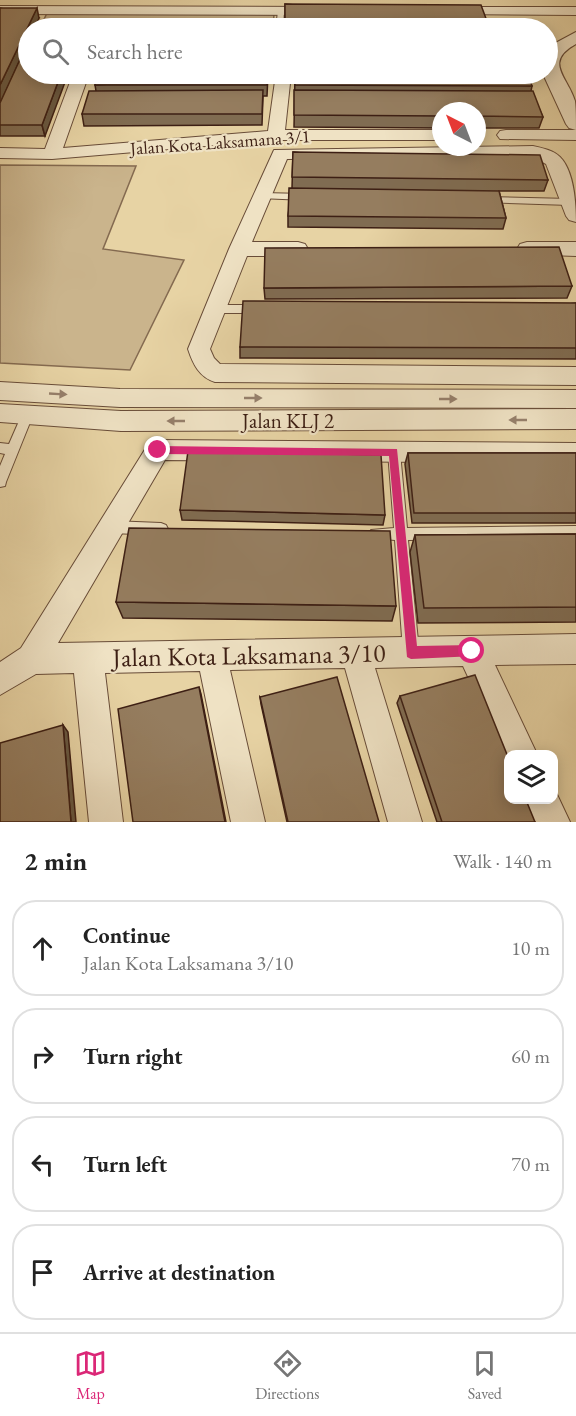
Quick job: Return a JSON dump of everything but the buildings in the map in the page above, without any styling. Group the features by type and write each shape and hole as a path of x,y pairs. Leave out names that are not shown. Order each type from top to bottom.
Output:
{"street":[{"path":"0,10 329,11"},
{"path":"437,11 576,11"},
{"path":"496,11 498,18"},
{"path":"558,48 576,37"},
{"path":"52,154 77,84"},
{"path":"282,84 278,145 262,196 214,309 200,350 204,363 215,373 576,376"},
{"path":"486,135 575,132 556,84"},
{"name":"Jalan Kota Laksamana 3/1","path":"0,153 52,154 278,145 432,136"},
{"path":"278,145 533,151 545,154 554,161 573,209"},
{"path":"239,249 321,249"},
{"path":"506,249 576,249"},
{"name":"Jalan KLJ 2","path":"0,392 120,398 576,399"},
{"name":"Jalan KLJ 2","path":"0,413 121,421 576,419"},
{"path":"0,680 32,659 158,450 576,453"},
{"name":"Jalan Kota Laksamana 3/10","path":"32,659 576,649"},
{"path":"472,651 519,750"},
{"path":"356,653 405,822"},
{"path":"212,656 248,822"},
{"path":"88,658 106,822"},
{"path":"544,804 553,822"}],"lane":[{"path":"280,18 281,11"},
{"path":"262,196 321,197"},
{"path":"475,200 573,209"},
{"path":"214,309 272,309"},
{"path":"0,482 7,448 27,415"},
{"path":"394,452 411,652"},
{"path":"111,528 181,529"},
{"path":"366,534 576,532"}],"shaded area":[{"path":"47,13 274,14 274,18 45,18"},
{"path":"0,165 136,166 103,249 184,260 130,370 0,363"}],"route":[{"path":"158,450 394,452 411,652 472,651"}]}
